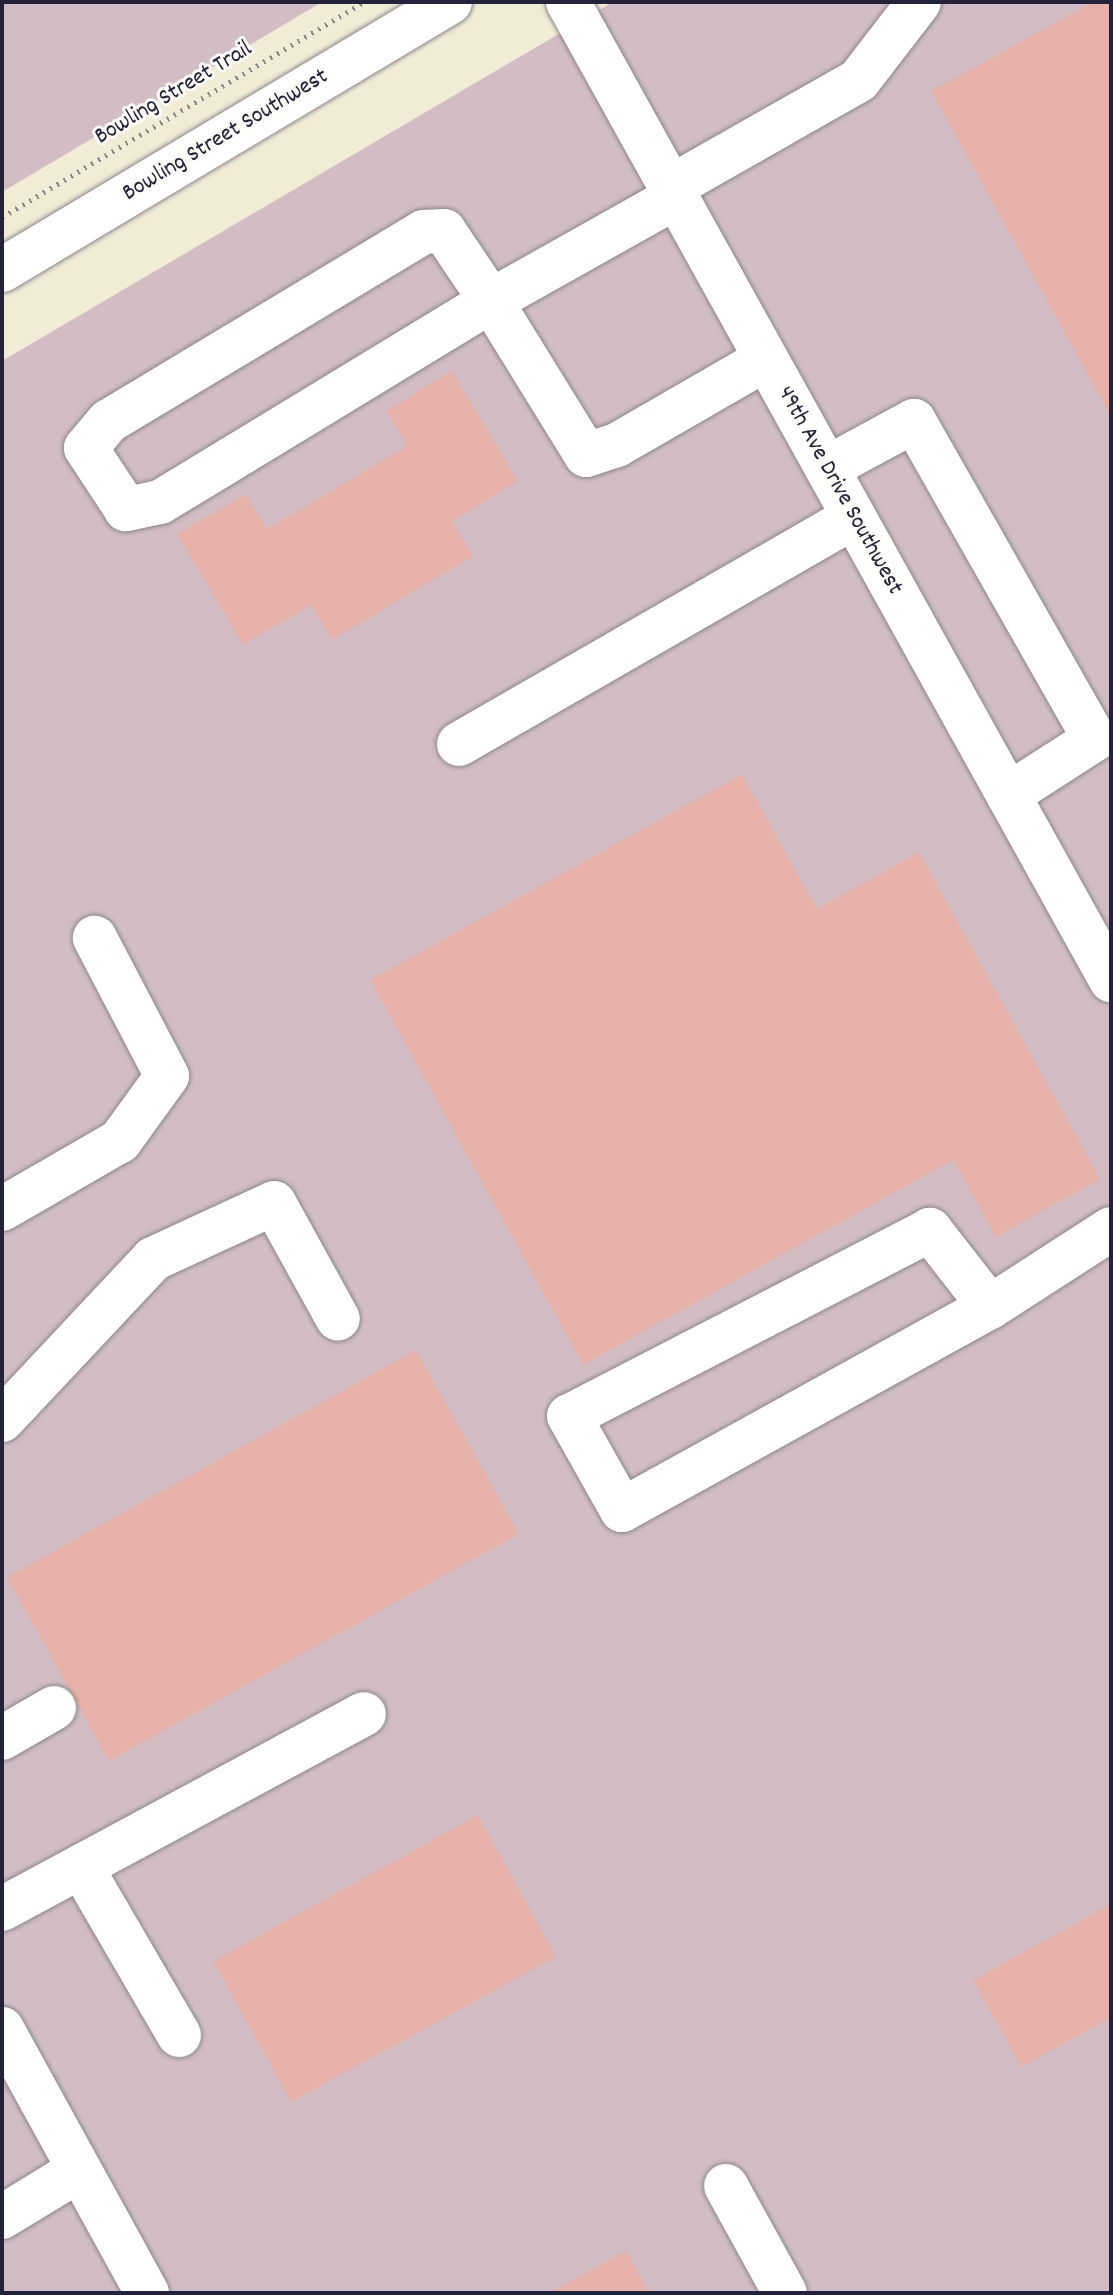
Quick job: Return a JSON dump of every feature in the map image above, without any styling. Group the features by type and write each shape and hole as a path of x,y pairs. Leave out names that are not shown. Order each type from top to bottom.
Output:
{"street":[{"name":"Bowling Street Southwest","path":"2,270 450,2"},
{"name":"49th Ave Drive Southwest","path":"568,2 1111,980"},
{"path":"766,359 617,445 586,455 491,301 444,231 423,232 109,421 86,448 126,509 160,502 491,301 859,80 919,2"},
{"path":"827,468 914,421 1095,739 1008,795"},
{"path":"459,744 853,517"},
{"path":"2,1209 120,1141 167,1076 95,938"},
{"path":"2,1420 153,1259 274,1203 338,1319"},
{"path":"990,1307 930,1230 569,1416 622,1510 990,1307 1111,1229"},
{"path":"2,1738 54,1708"},
{"path":"2,1909 83,1870 364,1714"},
{"path":"83,1870 179,2035"},
{"path":"2,2029 147,2293"},
{"path":"2,2217 79,2170"},
{"path":"726,2186 785,2293"}],"path":[{"name":"Bowling Street Trail","path":"2,217 364,2"}],"shaded area":[{"path":"2,2 322,2 2,192"},
{"path":"613,2 1111,2 1111,2293 2,2293 2,361"}],"building":[{"path":"1093,2 1111,2 1111,417 931,91"},
{"path":"452,371 518,481 452,521 473,556 332,640 311,605 243,645 177,534 246,494 267,529 407,446 386,411"},
{"path":"742,774 817,909 919,852 1100,1179 996,1237 953,1160 583,1365 370,980"},
{"path":"416,1350 519,1534 109,1761 7,1577"},
{"path":"478,1815 556,1957 291,2102 213,1961"},
{"path":"1111,1904 1111,2018 1021,2067 973,1980"},
{"path":"626,2251 649,2293 549,2293"}]}
